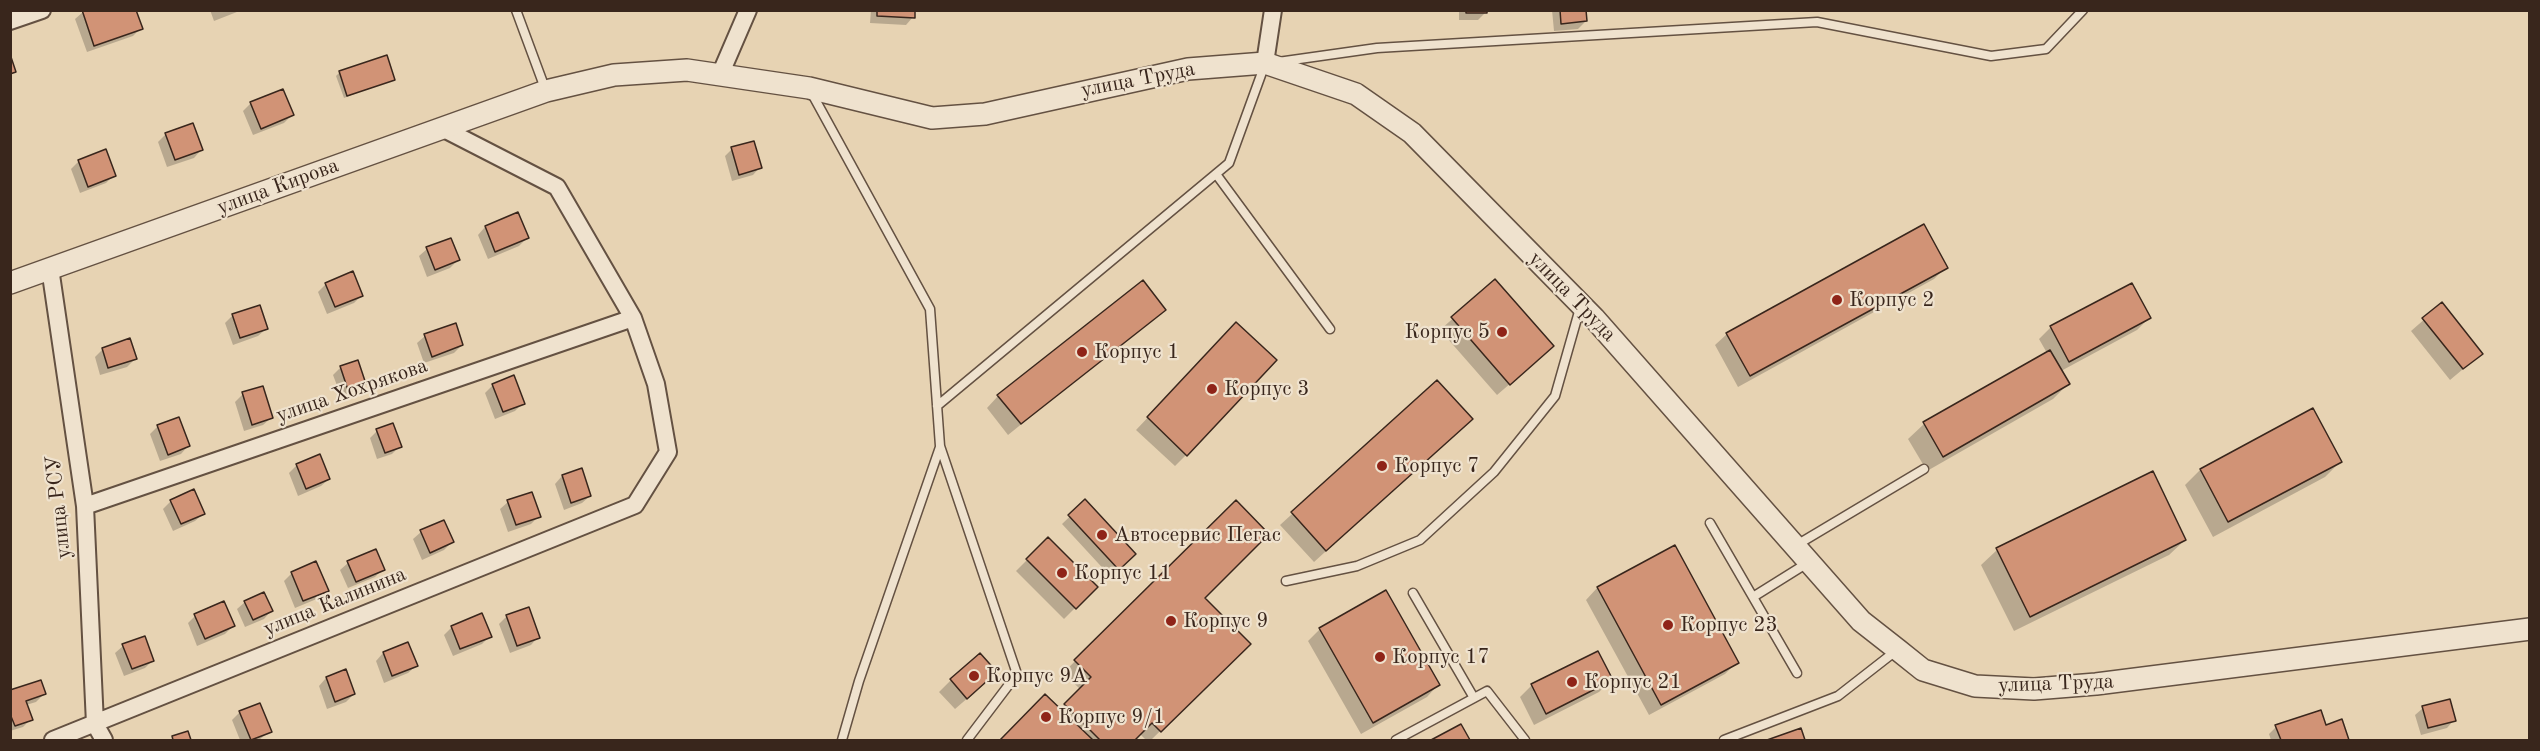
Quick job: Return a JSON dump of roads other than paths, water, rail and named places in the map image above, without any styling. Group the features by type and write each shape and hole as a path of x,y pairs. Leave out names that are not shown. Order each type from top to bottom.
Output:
{"street":[{"path":"10,21 42,10"},
{"path":"720,75 748,10"},
{"path":"1265,63 1271,12"},
{"name":"улица Труда","path":"546,91 614,75 687,70 809,88 932,118 985,114 1188,69 1265,63 1356,94 1412,133 1581,304 1861,621 1923,670 1976,686 2034,689 2096,684 2529,629"},
{"name":"улица Кирова","path":"10,283 546,91"},
{"path":"442,128 558,187 633,318"},
{"name":"улица РСУ","path":"50,268 85,506 95,724 104,741"},
{"name":"улица Калинина","path":"53,741 635,505 668,452 657,384 633,318"},
{"name":"улица Хохрякова","path":"85,506 633,318"}],"lane":[{"path":"516,10 546,91"},
{"path":"937,406 1229,163 1265,63 1377,48 1817,22 1991,56 2046,50 2083,10"},
{"path":"809,88 930,309 940,446 1017,674 967,741"},
{"path":"1216,174 1330,329"},
{"path":"1286,581 1358,566 1420,540 1494,472 1556,396 1581,304"},
{"path":"842,741 859,681 940,446"},
{"path":"1753,597 1802,554 1924,469"},
{"path":"1710,523 1797,673"},
{"path":"1413,593 1474,698"},
{"path":"1724,741 1838,696 1898,650"},
{"path":"1396,741 1487,691 1525,741"}],"place":[{"name":"Корпус 2","path":"1837,300"},
{"name":"Корпус 5","path":"1502,332"},
{"name":"Корпус 1","path":"1082,352"},
{"name":"Корпус 3","path":"1212,389"},
{"name":"Корпус 7","path":"1382,466"},
{"name":"Автосервис Пегас","path":"1102,535"},
{"name":"Корпус 11","path":"1062,573"},
{"name":"Корпус 9","path":"1171,621"},
{"name":"Корпус 23","path":"1668,625"},
{"name":"Корпус 17","path":"1380,657"},
{"name":"Корпус 9А","path":"974,676"},
{"name":"Корпус 21","path":"1572,682"},
{"name":"Корпус 9/1","path":"1046,717"}]}
